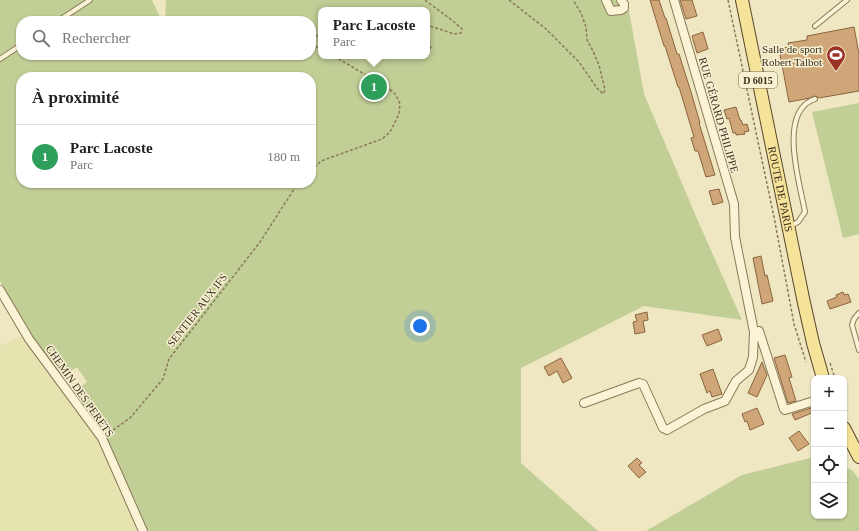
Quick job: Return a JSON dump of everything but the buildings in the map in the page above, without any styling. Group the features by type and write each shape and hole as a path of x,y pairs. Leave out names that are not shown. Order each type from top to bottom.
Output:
{"main road":[{"name":"ROUTE DE PARIS","path":"742,0 813,343 822,375"},
{"path":"847,434 859,458"}],"street":[{"path":"606,0 611,11 616,11 624,8 624,4 621,0"},
{"name":"RUE GÉRARD PHILIPPE","path":"674,0 734,204 735,238 754,332"},
{"name":"CHEMIN DES PERETS","path":"0,290 29,339 102,438 144,531"},
{"path":"584,403 639,383 643,384 663,428 667,430 704,409 725,401 736,382 749,370 753,357 754,332 759,331 784,409 786,410 811,402"}],"lane":[{"path":"66,16 90,0"},
{"path":"815,26 847,0"},
{"path":"0,59 16,48"},
{"path":"789,227 798,222 805,212 794,158 793,138 795,126 797,117 802,107 810,100 815,99"},
{"path":"859,313 854,319 852,325 859,350"}],"path":[{"path":"425,0 453,20 462,29 461,33 454,34 430,26"},
{"path":"509,0 546,29 579,62 603,94 605,90 599,65 587,40 586,27 581,13 573,0"},
{"path":"728,0 774,217 794,324 808,365"},
{"path":"316,166 321,161 382,139 390,132 399,114 400,104 396,95 384,84 339,59"},
{"name":"SENTIER AUX IFS","path":"102,438 130,418 163,379 169,359 260,242 295,188"}],"shaded area":[{"path":"29,333 101,440 142,531 0,531 0,346"}],"green space":[{"path":"0,0 152,0 160,16 16,16 16,60 316,60 316,16 165,16 166,0 626,0 644,94 742,320 644,306 521,368 521,463 598,531 142,531 101,440 72,393 87,382 77,367 60,378 29,333 0,281"},
{"path":"859,103 859,234 843,238 812,112"},
{"path":"811,458 811,519 847,519 847,468 852,470 859,479 859,531 646,531 742,475"}],"place":[{"name":"Salle de sport Robert Talbot","path":"836,72"},
{"name":"Parc Lacoste","path":"374,87"}]}
